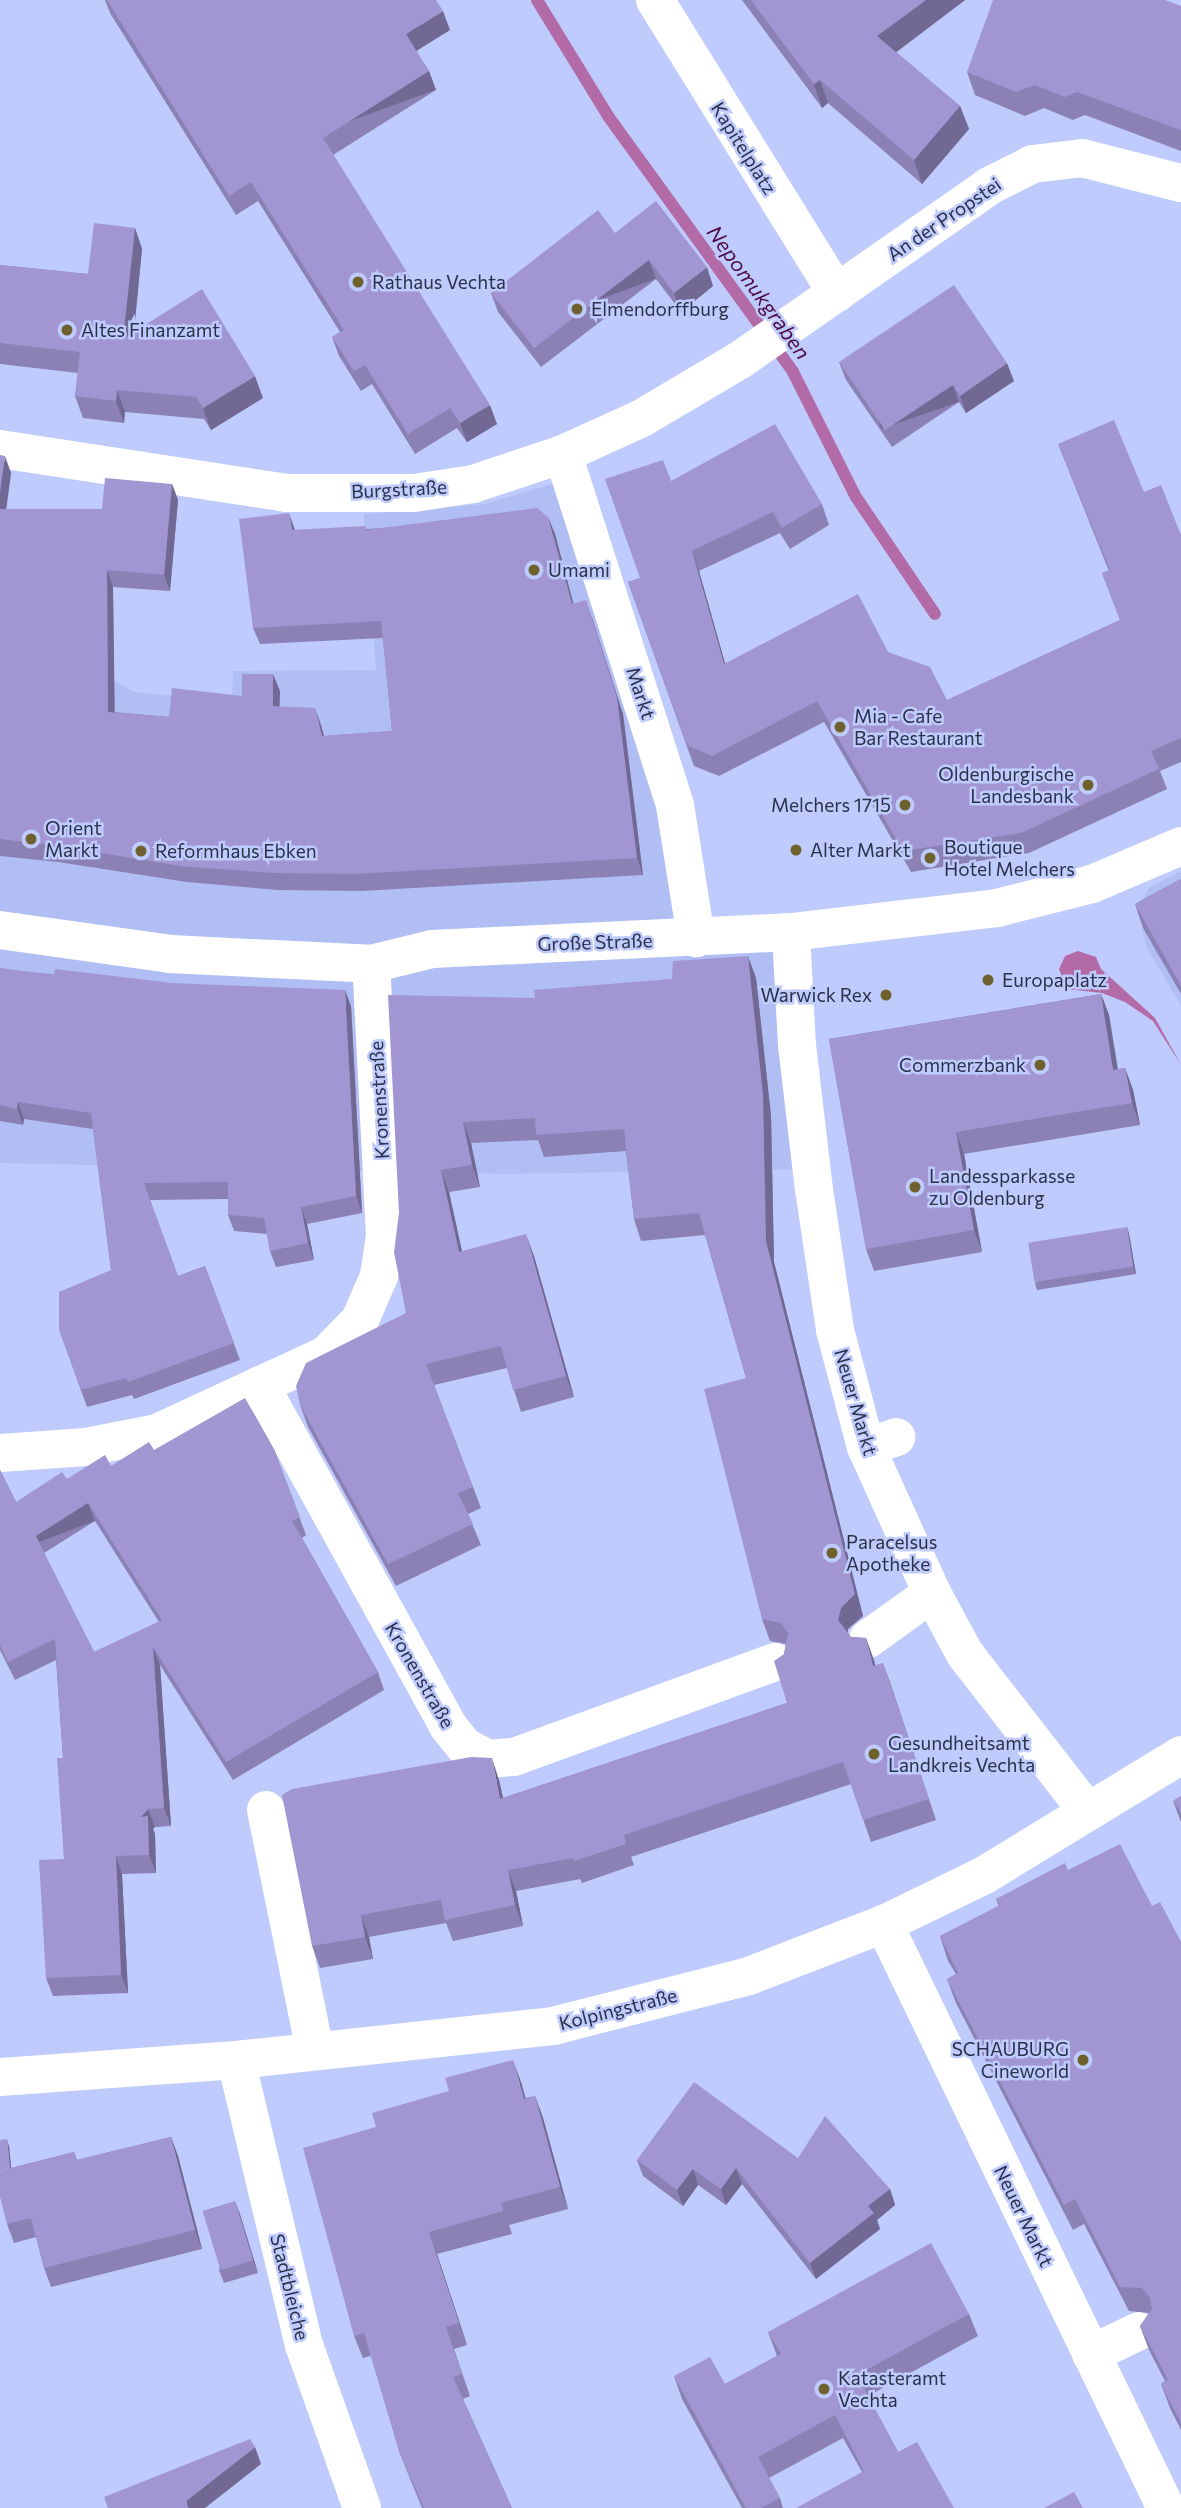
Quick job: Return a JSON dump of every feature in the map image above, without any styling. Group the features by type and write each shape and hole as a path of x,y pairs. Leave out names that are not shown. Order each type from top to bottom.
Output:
{"street":[{"name":"Kapitelplatz","path":"655,0 837,293"},
{"name":"An der Propstei","path":"837,293 989,186 1033,164 1082,158 1181,183"},
{"name":"Burgstraße","path":"0,449 286,493 414,493 473,484 563,454 642,418 740,360 837,293"},
{"name":"Markt","path":"563,454 675,804 696,938"},
{"name":"Große Straße","path":"0,930 170,954 371,964 432,950 791,932 997,908 1092,884 1181,846"},
{"name":"Neuer Markt","path":"791,932 797,1045 814,1189 835,1330 881,1442 932,1593 965,1654 1088,1812"},
{"name":"Kronenstraße","path":"0,1453 86,1447 157,1433 326,1354 360,1320 379,1276 385,1236 371,964"},
{"name":"Kronenstraße","path":"260,1385 448,1726 465,1747 489,1759 514,1757 775,1662"},
{"path":"868,1639 932,1593"},
{"name":"Kolpingstraße","path":"0,2077 236,2060 554,2026 749,1976 884,1924 983,1875 1181,1755"},
{"path":"266,1810 316,2052"},
{"name":"Neuer Markt","path":"884,1924 1166,2508"},
{"name":"Stadtbleiche","path":"236,2060 304,2345 362,2508"},
{"path":"1091,2354 1139,2331"}],"shaded area":[{"path":"562,481 665,803 693,945 774,944 804,1169 501,1174 0,1163 0,620 18,622 134,692 232,702 233,671 376,670 364,514 485,504"},
{"path":"1181,871 1181,1006 1146,946 1142,928 1143,899 1149,888"},
{"path":"1078,951 1096,957 1101,969 1155,1018 1181,1065 1153,1021 1125,1002 1102,993 1067,989 1059,969 1065,956"}],"building":[{"name":"Rathaus Vechta","path":"107,0 436,0 443,11 406,34 429,71 323,138 490,405 460,423 450,408 408,434 365,365 354,371 332,337 344,330 251,182 229,196"},
{"path":"751,0 926,0 877,36 960,106 914,160 820,80 814,84"},
{"path":"993,0 1165,0 1181,6 1181,130 1077,92 1065,97 1035,85 1016,92 967,72"},
{"path":"656,201 707,267 674,293 649,260 534,348 491,293 598,210 615,233"},
{"path":"94,223 135,228 123,339 202,289 255,376 203,408 196,397 117,390 116,401 75,396 80,352 0,343 0,265 88,274"},
{"path":"954,285 1007,363 960,396 953,385 885,430 839,362"},
{"path":"1114,420 1144,492 1161,485 1181,535 1181,738 1151,751 1159,769 1021,833 903,851 817,701 712,756 687,745 628,582 640,578 605,479 663,460 671,481 775,424 822,504 782,528 773,512 692,551 724,664 858,594 888,652 930,667 947,700 1120,620 1102,573 1110,570 1058,444"},
{"path":"0,455 5,456 0,492"},
{"path":"105,478 172,484 164,575 107,570 108,712 169,717 172,688 242,696 242,674 273,674 273,706 315,708 322,736 392,731 381,621 253,628 239,519 289,513 292,530 366,526 366,530 537,508 548,517 572,604 586,600 617,697 637,858 355,874 272,873 181,866 0,839 0,509 102,509"},
{"path":"1181,879 1181,986 1135,904"},
{"path":"748,956 763,1094 766,1241 855,1594 841,1608 838,1620 851,1637 866,1638 873,1666 883,1663 929,1799 863,1820 843,1762 624,1835 626,1844 574,1861 573,1858 508,1870 515,1905 445,1920 441,1900 361,1915 365,1937 312,1946 282,1795 292,1789 471,1757 492,1758 500,1799 787,1703 774,1661 784,1654 788,1633 781,1623 762,1619 704,1389 746,1378 699,1213 634,1219 624,1129 536,1135 535,1118 463,1122 472,1165 441,1170 459,1252 526,1234 566,1376 513,1390 501,1346 426,1364 473,1487 458,1493 473,1524 388,1564 300,1405 296,1386 306,1363 406,1313 394,1252 399,1213 388,995 535,998 534,990 672,979 673,961"},
{"path":"0,968 54,975 55,969 172,983 345,990 356,1196 301,1207 308,1243 270,1251 264,1218 228,1215 228,1182 144,1183 178,1276 205,1266 234,1343 128,1382 126,1378 81,1390 59,1329 59,1292 111,1270 91,1113 18,1102 17,1109 0,1105"},
{"path":"1101,994 1113,1070 1125,1068 1132,1103 956,1132 974,1230 866,1249 829,1039"},
{"path":"1127,1227 1133,1267 1034,1282 1028,1243"},
{"path":"245,1398 274,1449 300,1517 292,1521 378,1672 226,1762 153,1647 164,1808 148,1809 141,1817 148,1816 149,1855 116,1856 121,1975 46,1978 39,1860 64,1859 57,1758 63,1758 55,1639 8,1662 0,1645 0,1470 16,1502 62,1472 67,1479 105,1455 111,1466 149,1442 154,1450","holes":["88,1503 162,1620 94,1652 36,1536"]},
{"path":"1181,1796 1181,1813 1173,1801"},
{"name":"SCHAUBURG Cineworld","path":"1120,1844 1152,1906 1160,1902 1181,1942 1181,2423 1161,2384 1168,2380 1140,2326 1152,2309 1150,2298 1142,2288 1120,2287 1075,2199 1064,2205 947,1979 958,1973 940,1936 1000,1905 996,1899 1065,1863 1068,1870"},
{"path":"513,2060 524,2099 535,2096 560,2187 501,2203 503,2211 429,2232 459,2323 446,2327 462,2374 453,2377 512,2508 424,2508 400,2454 364,2333 354,2336 303,2148 376,2127 372,2113 449,2091 445,2078"},
{"path":"694,2082 798,2158 825,2116 890,2189 868,2206 874,2213 810,2263 736,2168 721,2189 693,2169 677,2190 637,2160"},
{"path":"171,2137 195,2230 44,2268 31,2218 7,2224 0,2197 0,2171 74,2152 76,2160"},
{"path":"7,2139 10,2168 0,2171 0,2140"},
{"path":"235,2201 253,2260 221,2270 202,2211"},
{"path":"931,2243 969,2314 857,2375 898,2452 917,2442 954,2508 796,2508 864,2471 835,2415 758,2457 780,2498 761,2508 746,2508 674,2376 710,2357 725,2384 781,2354 768,2332"},
{"path":"250,2439 255,2447 186,2501 188,2508 108,2508 104,2497"},
{"path":"1074,2492 1083,2508 1044,2508"}],"waterway":[{"name":"Nepomukgraben","path":"537,0 608,116 793,372 856,497 935,614"}],"place":[{"name":"Rathaus Vechta","path":"358,282"},
{"name":"Elmendorffburg","path":"577,309"},
{"name":"Altes Finanzamt","path":"67,330"},
{"name":"Umami","path":"534,570"},
{"name":"Mia - Cafe Bar Restaurant","path":"840,727"},
{"name":"Oldenburgische Landesbank","path":"1088,785"},
{"name":"Melchers 1715","path":"905,805"},
{"name":"Orient Markt","path":"31,839"},
{"name":"Alter Markt","path":"796,850"},
{"name":"Reformhaus Ebken","path":"141,851"},
{"name":"Boutique Hotel Melchers","path":"930,858"},
{"name":"Europaplatz","path":"988,980"},
{"name":"Warwick Rex","path":"886,995"},
{"name":"Commerzbank","path":"1040,1065"},
{"name":"Landessparkasse zu Oldenburg","path":"915,1187"},
{"name":"Paracelsus Apotheke","path":"832,1553"},
{"name":"Gesundheitsamt Landkreis Vechta","path":"874,1754"},
{"name":"SCHAUBURG Cineworld","path":"1083,2060"},
{"name":"Katasteramt Vechta","path":"824,2389"}]}
